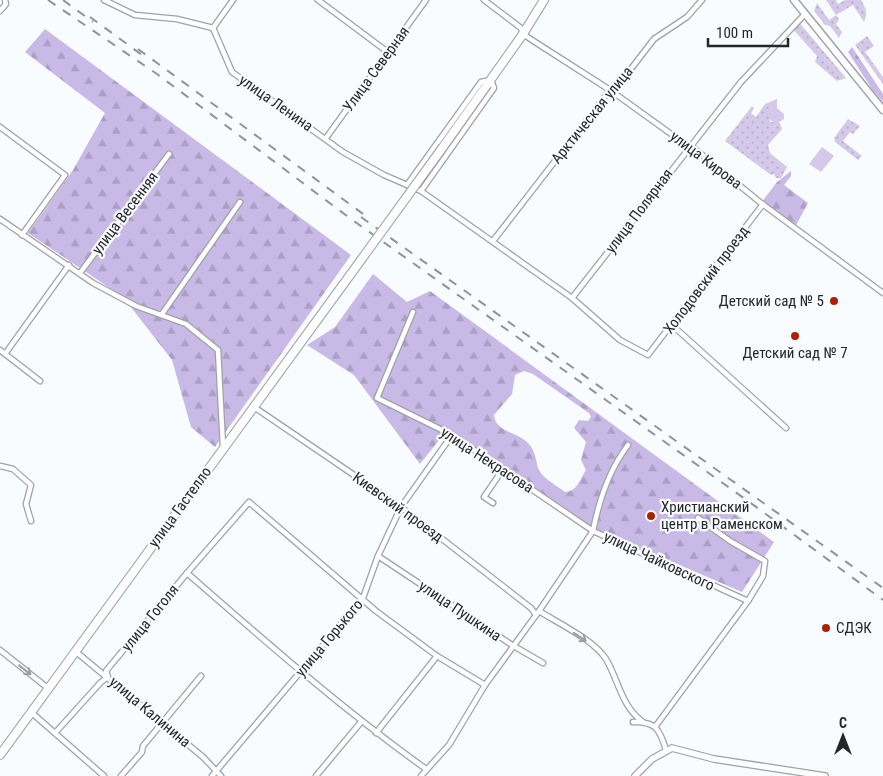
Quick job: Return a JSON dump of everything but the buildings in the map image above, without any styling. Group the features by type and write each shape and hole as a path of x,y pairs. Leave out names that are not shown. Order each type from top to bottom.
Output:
{"main road":[{"name":"улица Гастелло","path":"0,755 50,689 223,447 443,147 523,34 544,0"},
{"path":"794,0 883,110"}],"street":[{"path":"0,11 6,4 4,0"},
{"path":"104,0 135,15 177,18 213,28 233,0"},
{"path":"318,0 389,53"},
{"name":"Улица Северная","path":"326,138 426,0"},
{"name":"улица Кирова","path":"484,0 521,28 523,34 610,90 685,144 690,145 763,204 883,293"},
{"name":"Арктическая улица","path":"492,241 610,90 627,74 654,39 687,17 702,0"},
{"name":"улица Полярная","path":"572,298 741,82 805,14"},
{"name":"улица Ленина","path":"213,28 232,72 343,152 421,191 572,298 620,340 648,356"},
{"path":"407,185 481,82 491,80 494,88 421,191"},
{"path":"0,127 65,175 22,235"},
{"name":"улица Весенняя","path":"80,272 169,154"},
{"path":"162,314 240,202"},
{"name":"Холодовский проезд","path":"648,356 763,204"},
{"path":"0,219 80,272 92,283 136,306 186,324 218,350 223,447"},
{"path":"5,354 69,265"},
{"name":"улица Некрасова","path":"414,312 377,398 452,435 503,468 574,520 593,531"},
{"path":"672,325 786,428"},
{"path":"0,350 40,381"},
{"name":"Киевский проезд","path":"254,406 401,506 538,613 595,647 606,659 626,705 643,722"},
{"name":"улица Горького","path":"212,776 363,598 378,556 401,506 452,435"},
{"path":"593,531 598,506 616,461 628,445"},
{"path":"0,466 13,469 31,485 26,504 31,521"},
{"path":"493,503 484,497 503,468"},
{"name":"улица Гоголя","path":"55,733 101,682 108,677 106,671 249,502 363,598"},
{"path":"655,726 748,601 763,576 765,561 730,541 698,518"},
{"name":"улица Чайковского","path":"420,776 438,760 449,745 512,645 538,613 593,531 748,601"},
{"name":"улица Пушкина","path":"378,556 512,645 543,663"},
{"path":"187,573 301,673 361,722 426,770"},
{"path":"363,598 376,610 438,656 485,686"},
{"path":"0,650 50,689"},
{"name":"улица Калинина","path":"75,652 108,677 112,683 203,757 221,776"},
{"path":"376,733 438,656"},
{"path":"121,776 142,752 143,746 201,676"},
{"path":"32,713 104,776"},
{"path":"316,776 361,722"},
{"path":"633,722 643,722 655,726 660,731 666,750"},
{"path":"635,776 652,759 672,748 714,759 825,776"}],"shaded area":[{"path":"826,0 836,0 838,4 845,0 861,0 866,11 864,22 853,5 836,15"},
{"path":"817,3 829,20 836,15 839,19 836,24 842,32 839,38 830,26 825,25 814,11"},
{"path":"797,20 846,78 837,81 815,62 817,56 791,27"},
{"path":"867,36 874,46 865,52 883,77 883,84 855,45"},
{"path":"777,99 777,108 784,114 784,119 776,124 769,119 768,113 771,109 765,104"},
{"path":"765,104 771,109 769,119 771,122 780,123 782,129 768,145 770,153 787,167 781,178 776,178 774,174 771,175 725,141 752,106 754,108 751,113 756,117"},
{"path":"848,119 860,126 853,134 850,132 843,141 862,156 858,160 835,142 834,138"},
{"path":"822,147 834,156 821,172 809,164"}],"green space":[{"path":"45,29 351,255 215,447 191,427 172,360 123,297 28,233 73,170 105,113 25,52"},
{"path":"852,47 883,94 883,102 872,89 848,52"},
{"path":"791,171 791,176 784,185 808,203 795,227 761,203 777,182"},
{"path":"373,274 407,302 430,291 774,542 742,592 596,529 448,429 420,464 354,375 307,345 335,327","holes":["524,371 533,374 589,413 591,417 588,421 579,420 574,428 586,442 581,460 586,470 578,484 569,491 565,492 545,478 537,466 535,455 528,443 503,429 496,421 494,415 512,394 515,375"]}],"railway":[{"path":"48,0 157,74 351,219 748,501 883,600"},
{"path":"63,0 93,22"},
{"path":"90,17 142,55"},
{"path":"138,49 370,219"},
{"path":"361,217 883,588"}],"place":[{"name":"Детский сад № 5","path":"834,301"},
{"name":"Детский сад № 7","path":"795,336"},
{"name":"Христианский центр в Раменском","path":"651,516"},
{"name":"СДЭК","path":"826,628"}]}
